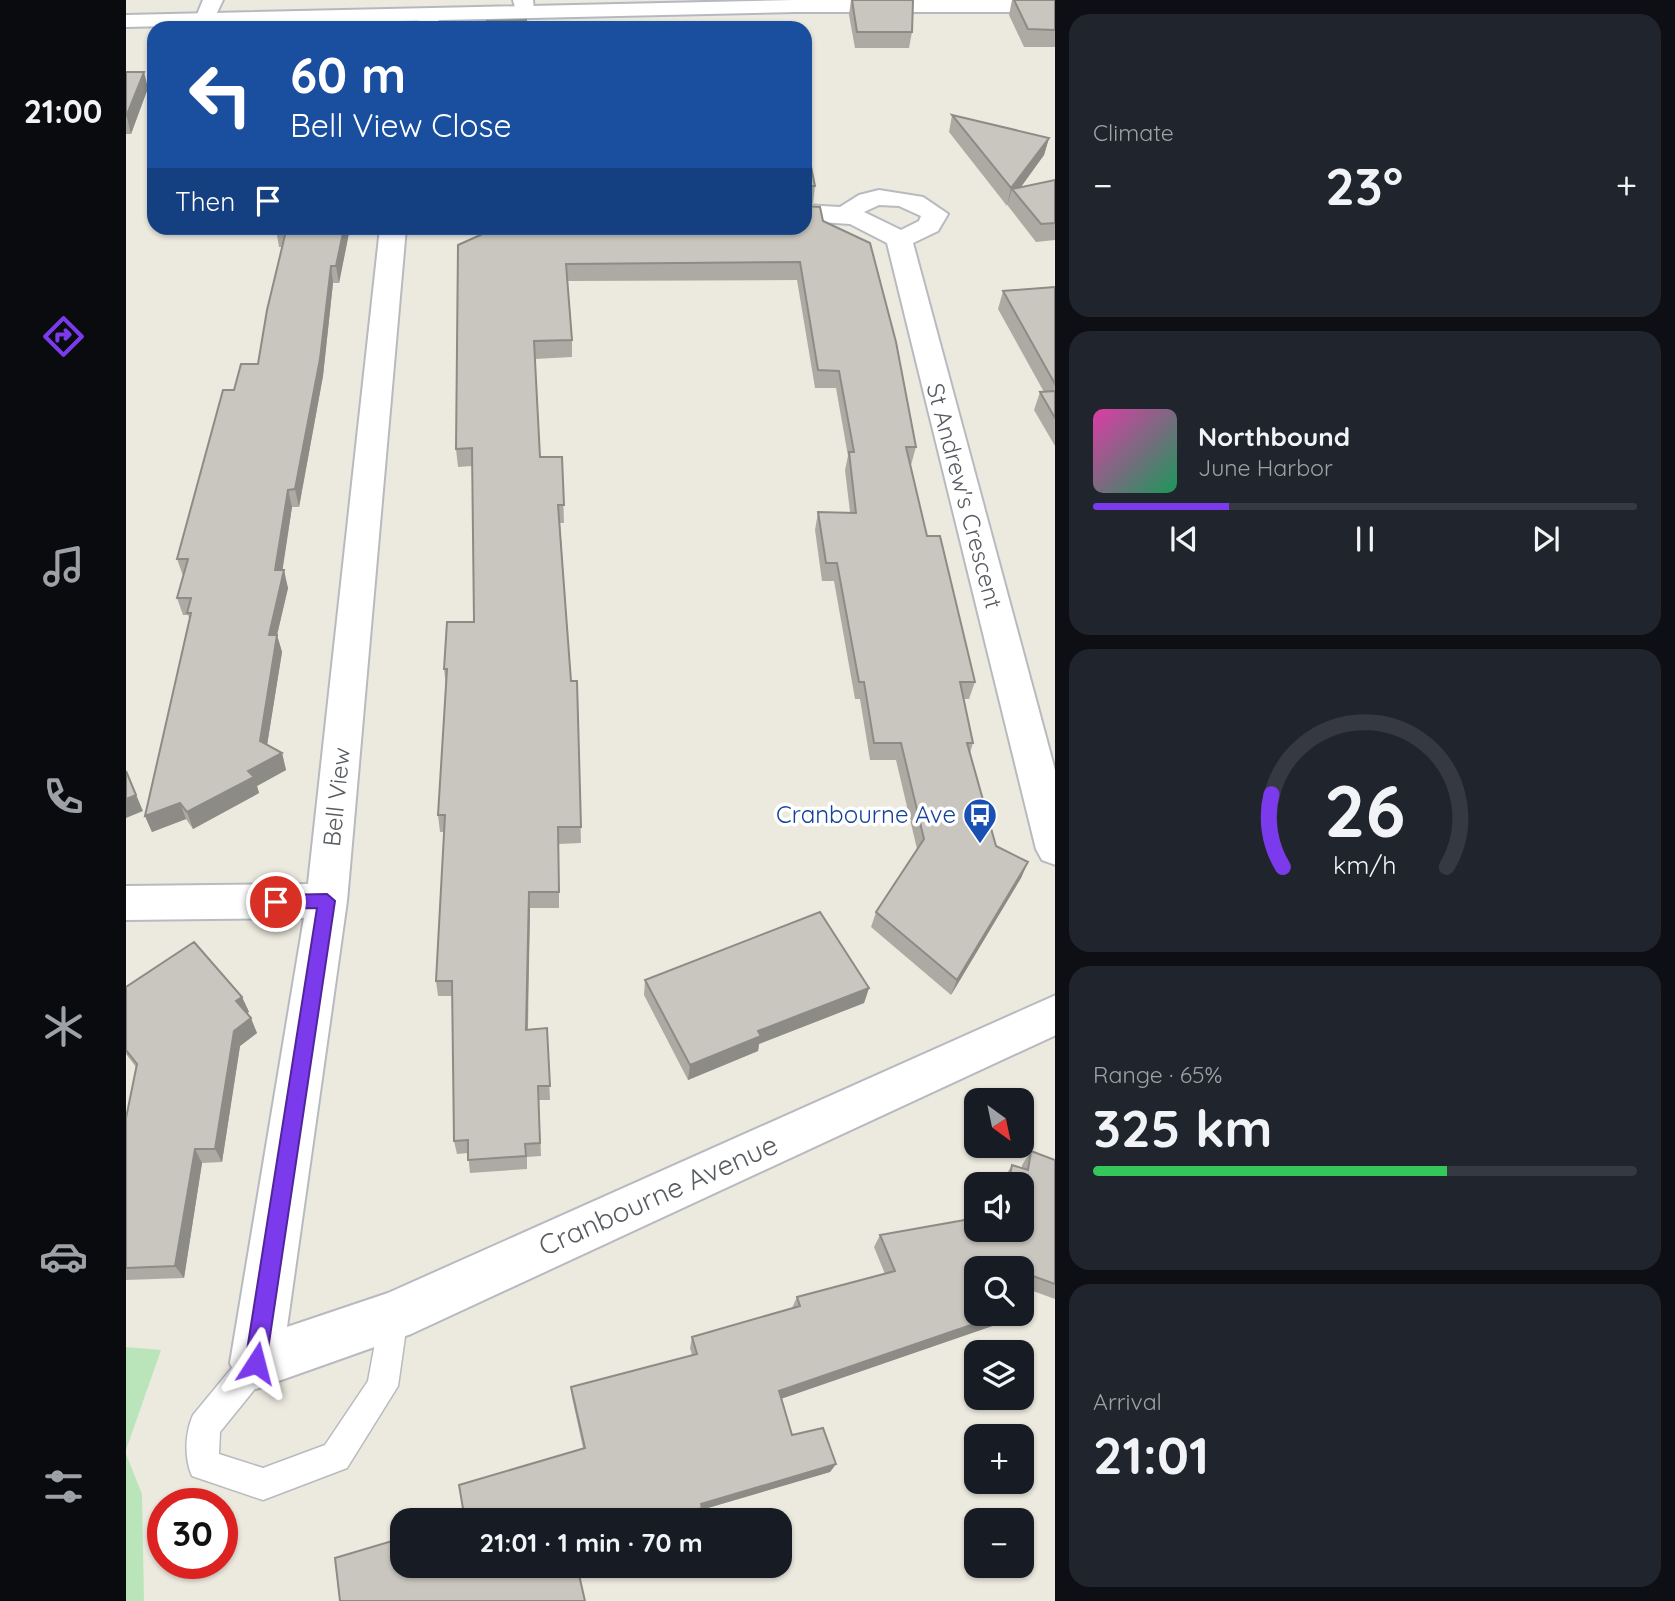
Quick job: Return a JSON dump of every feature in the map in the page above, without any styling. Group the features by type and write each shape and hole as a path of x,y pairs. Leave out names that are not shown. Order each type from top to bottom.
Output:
{"street":[{"path":"126,20 209,9 428,21 523,5 980,3 1055,6"},
{"path":"812,213 848,213 879,225 899,240 929,226 935,214 919,202 881,196 855,205 848,213"},
{"name":"Bell View","path":"256,1363 327,901 392,235"},
{"name":"St Andrew's Crescent","path":"899,240 1055,849"},
{"path":"126,903 327,901"},
{"name":"Cranbourne Avenue","path":"256,1363 393,1315 1055,1014"}],"lane":[{"path":"256,1363 204,1426 203,1465 263,1484 336,1457 383,1386 393,1315"}],"green space":[{"path":"126,1347 161,1350 126,1450"},
{"path":"126,1454 142,1494 144,1601 126,1601"}],"building":[{"path":"852,0 913,0 912,32 857,32"},
{"path":"1014,0 1055,0 1055,30 1028,29"},
{"path":"126,72 144,72 126,117"},
{"path":"952,115 1049,138 1011,188"},
{"path":"1055,180 1055,223 1041,224 1012,189"},
{"path":"812,206 820,207 823,221 870,243 896,342 916,447 906,447 927,536 940,536 975,682 960,682 973,743 967,743 996,846 1028,862 957,980 876,912 924,839 901,743 874,743 864,682 859,682 837,563 826,563 818,512 856,513 849,452 854,452 839,371 818,370 800,262 566,264 572,340 534,341 540,457 562,457 564,505 558,505 571,681 577,681 581,827 558,827 559,892 529,892 526,1030 547,1028 550,1086 538,1086 540,1143 525,1144 526,1156 468,1160 468,1140 454,1141 452,981 436,981 445,815 438,815 447,669 444,669 447,622 474,622 472,448 456,449 458,245 480,235 812,235"},
{"path":"285,235 343,235 336,266 331,266 320,359 295,489 288,490 275,570 284,570 269,635 277,635 260,741 282,753 248,771 254,777 187,812 180,803 145,816 191,613 187,613 191,598 177,598 188,559 177,559 223,390 234,390 241,364 258,364 267,310"},
{"path":"1055,287 1055,384 1003,291"},
{"path":"1055,391 1055,418 1040,392"},
{"path":"126,771 136,795 126,799"},
{"path":"820,912 869,988 758,1031 761,1036 690,1065 645,980"},
{"path":"194,942 242,997 236,1001 251,1018 234,1031 215,1149 195,1149 175,1266 126,1268 126,1118 137,1064 126,1050 126,987"},
{"path":"1034,1152 1055,1160 1055,1284 1034,1276 1034,1256 964,1256 964,1326 968,1326 779,1391 792,1435 823,1428 836,1464 701,1504 702,1508 463,1508 459,1485 585,1448 571,1387 697,1354 692,1337 800,1306 797,1297 895,1271 880,1235 964,1220 964,1242 1034,1242 1034,1172 1011,1172 1012,1165 1028,1170"},
{"path":"390,1542 390,1578 580,1578 585,1601 340,1601 335,1558"}],"place":[{"name":"Cranbourne Ave","path":"980,845"}],"route":[{"path":"256,1363 327,901 276,902"}]}
